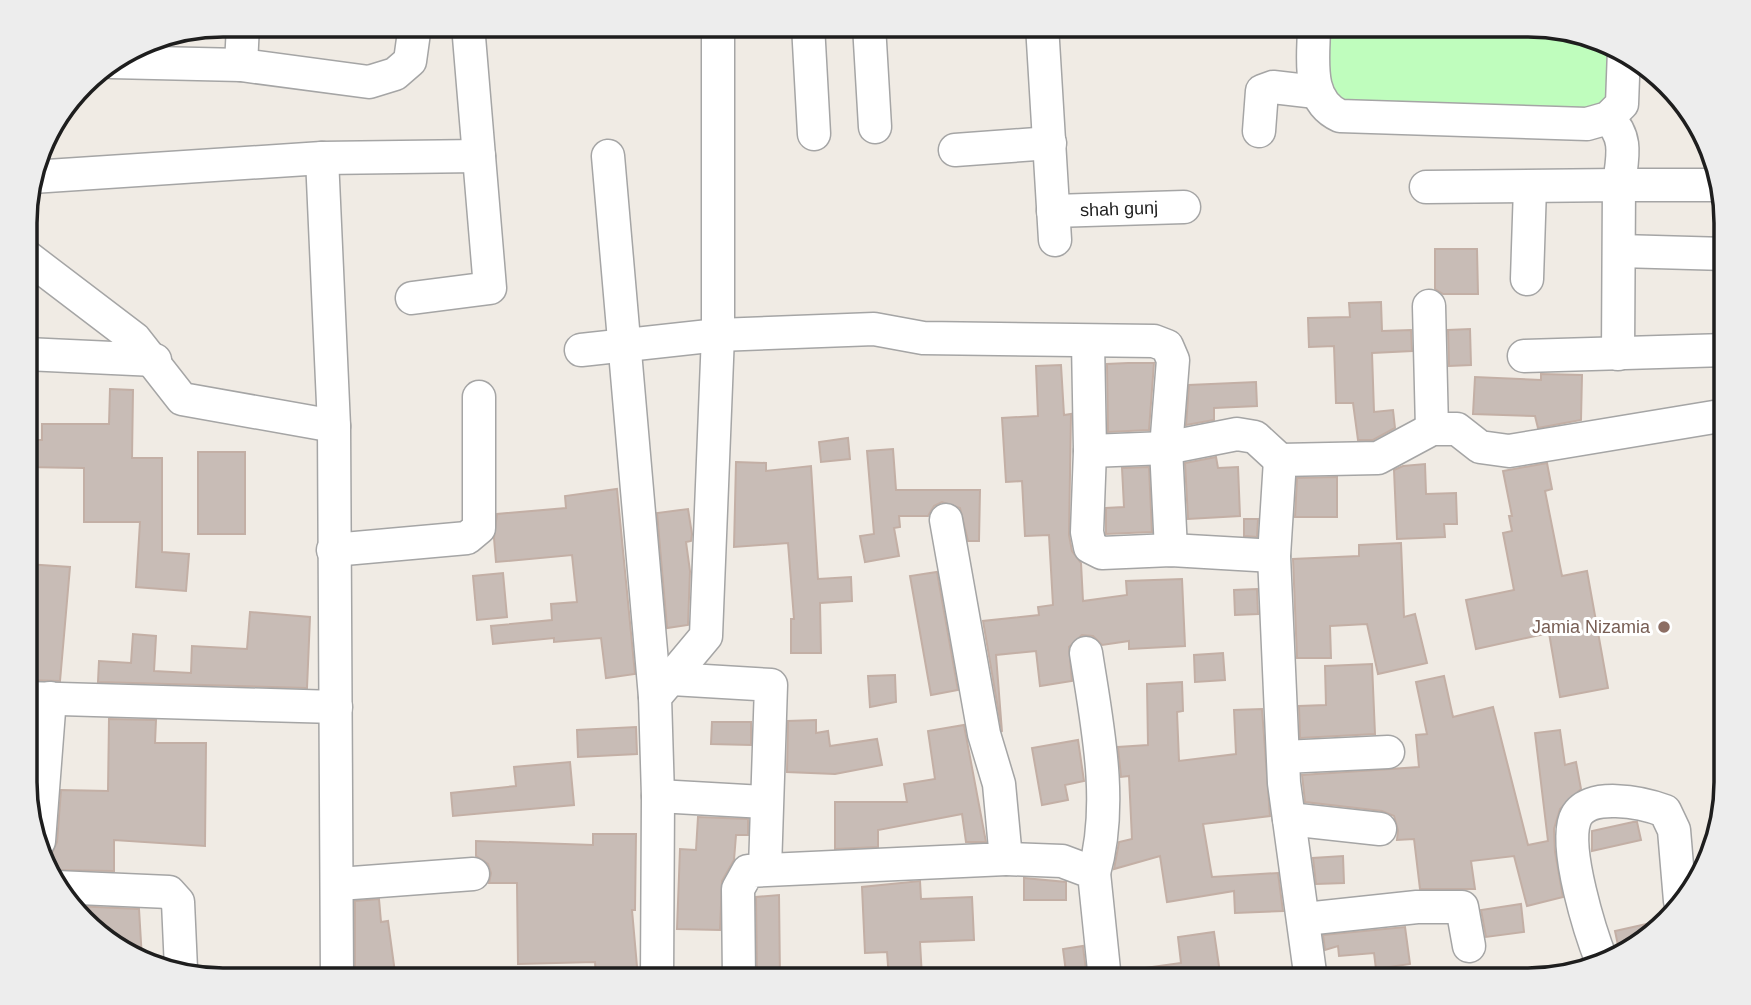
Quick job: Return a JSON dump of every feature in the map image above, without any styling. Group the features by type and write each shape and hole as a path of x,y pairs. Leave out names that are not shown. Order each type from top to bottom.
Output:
{"street":[{"path":"241,65 242,37"},
{"path":"129,62 241,65 369,82 383,80 395,74 410,61 413,37"},
{"path":"412,298 490,288 469,37"},
{"path":"663,688 706,636 718,335 718,37"},
{"path":"809,37 814,134"},
{"path":"870,37 875,127"},
{"name":"shah gunj","path":"1043,37 1054,226 1184,207"},
{"path":"1314,37 1316,92 1321,103 1340,116 1587,124 1608,118 1622,104 1623,64"},
{"path":"1259,131 1262,91 1273,87 1316,92"},
{"path":"1608,118 1619,129 1624,142 1619,185 1618,354"},
{"path":"955,150 1049,143"},
{"path":"43,176 322,158 479,156"},
{"path":"608,156 663,688 658,796 657,968"},
{"path":"322,158 334,426 333,550 339,884 337,968"},
{"path":"1426,187 1710,185"},
{"path":"1527,279 1530,187"},
{"path":"1620,251 1714,254"},
{"path":"37,264 135,339 155,360 182,399 334,426"},
{"path":"1429,306 1432,429"},
{"path":"581,350 718,335 874,329 923,338 1154,341 1167,346 1173,360 1166,449 1171,550"},
{"path":"1088,342 1090,452 1087,532 1090,547 1102,552 1171,550 1275,556"},
{"path":"1524,356 1714,351"},
{"path":"37,355 155,360"},
{"path":"333,550 467,538 474,534 479,528 479,397"},
{"path":"1090,452 1166,449 1237,434 1255,437 1280,460 1378,458 1432,429 1457,429 1480,447 1509,451 1714,417"},
{"path":"1280,460 1275,556 1284,757 1310,968"},
{"path":"946,520 984,734 999,784 1006,859"},
{"path":"1086,653 1100,743 1102,843 1094,873 1104,968"},
{"path":"663,688 771,685 765,802 765,869"},
{"path":"39,811 38,698 336,707"},
{"path":"1284,757 1388,752"},
{"path":"658,796 765,802"},
{"path":"1599,954 1588,925 1573,843 1575,818 1583,808 1598,802 1640,802 1665,811 1674,830 1679,890"},
{"path":"1290,819 1380,828"},
{"path":"739,968 738,889 748,871 1006,859 1062,861 1094,873"},
{"path":"339,884 473,874"},
{"path":"70,887 169,891 178,902 181,963"},
{"path":"1304,919 1417,907 1462,907 1469,946"}],"green space":[{"path":"1329,37 1552,38 1576,43 1611,57 1610,98 1599,116 1357,110 1328,89"}],"building":[{"path":"1435,249 1477,249 1478,294 1443,294 1435,289"},
{"path":"1381,302 1382,331 1411,330 1412,351 1372,353 1374,412 1393,410 1395,428 1373,440 1358,440 1353,403 1336,403 1334,346 1309,347 1308,318 1350,317 1349,303"},
{"path":"1470,329 1471,365 1449,366 1448,330"},
{"path":"1154,363 1149,430 1108,432 1107,364"},
{"path":"1061,365 1064,415 1071,414 1069,535 1072,551 1081,563 1083,601 1127,595 1126,581 1182,579 1185,646 1129,649 1129,641 1102,645 1093,636 1082,635 1069,647 1072,681 1040,686 1036,651 996,655 1002,732 983,621 1039,615 1038,607 1053,605 1049,535 1025,536 1022,481 1006,482 1002,418 1038,416 1036,366"},
{"path":"1541,374 1582,375 1581,420 1538,428 1535,416 1473,414 1475,377 1541,380"},
{"path":"1256,382 1257,406 1214,408 1214,420 1186,425 1189,385"},
{"path":"110,389 133,390 132,458 162,458 162,552 189,554 186,591 136,587 140,522 84,522 84,468 37,467 37,440 42,440 42,424 109,424"},
{"path":"848,438 850,459 821,462 819,442"},
{"path":"893,449 896,490 980,490 979,541 968,541 960,508 942,502 934,506 928,516 899,516 900,527 894,528 899,556 865,562 860,536 874,534 867,451"},
{"path":"198,452 245,452 245,534 198,534"},
{"path":"1216,457 1218,468 1238,467 1240,516 1188,519 1185,463"},
{"path":"736,462 766,463 766,471 811,466 818,579 851,577 852,601 820,603 821,653 791,653 791,619 794,619 788,543 734,547"},
{"path":"1547,463 1552,489 1545,491 1562,576 1587,571 1608,688 1560,697 1549,633 1476,649 1466,600 1514,590 1503,533 1512,531 1509,516 1512,516 1503,471"},
{"path":"1425,464 1426,494 1456,493 1457,524 1444,524 1445,537 1397,539 1394,470 1403,466"},
{"path":"1149,467 1152,532 1106,534 1106,508 1124,507 1122,468"},
{"path":"1337,477 1337,517 1295,517 1297,478"},
{"path":"617,489 635,674 606,678 601,638 554,642 554,638 493,644 491,626 552,620 551,604 577,602 572,555 496,562 494,538 497,514 566,508 565,496"},
{"path":"688,509 692,534 691,541 686,542 690,571 688,625 667,628 657,513"},
{"path":"1244,519 1258,519 1257,537 1244,536"},
{"path":"1401,543 1404,617 1415,614 1427,663 1378,674 1367,624 1330,626 1331,658 1297,658 1293,559 1359,556 1359,545"},
{"path":"37,565 70,567 60,681 37,680"},
{"path":"937,572 958,690 931,695 910,576"},
{"path":"503,573 507,617 477,620 473,576"},
{"path":"1257,589 1258,614 1235,615 1234,590"},
{"path":"250,612 310,617 307,688 98,682 99,661 131,663 133,634 156,636 154,671 191,673 192,646 247,649"},
{"path":"1223,653 1225,680 1195,682 1194,655"},
{"path":"1372,664 1375,734 1300,738 1299,706 1326,705 1325,666"},
{"path":"895,675 896,702 870,707 868,676"},
{"path":"1444,676 1453,717 1493,707 1528,845 1548,841 1535,733 1560,730 1565,765 1576,762 1581,789 1560,809 1554,829 1563,897 1527,906 1514,856 1471,861 1475,889 1420,889 1414,839 1397,840 1398,830 1394,816 1382,811 1305,802 1302,775 1419,767 1416,735 1427,734 1416,682"},
{"path":"1182,682 1183,711 1177,712 1179,761 1236,754 1234,710 1262,709 1270,816 1203,824 1212,877 1278,873 1283,911 1235,913 1234,891 1167,902 1160,856 1114,869 1119,842 1132,839 1129,776 1121,777 1118,747 1148,745 1147,684"},
{"path":"109,719 156,720 155,743 206,743 205,846 114,840 114,871 60,870 52,853 57,842 61,790 108,791"},
{"path":"816,720 816,733 828,731 830,746 877,739 882,765 835,774 787,772 788,721"},
{"path":"712,722 751,722 751,745 711,744"},
{"path":"964,725 986,842 966,842 962,814 878,830 878,847 835,849 835,802 907,802 904,784 935,779 928,731"},
{"path":"636,727 637,754 578,757 577,730"},
{"path":"1078,740 1084,781 1065,785 1068,800 1042,805 1032,748"},
{"path":"570,762 574,805 453,816 451,793 516,786 514,767"},
{"path":"698,817 748,819 748,835 736,835 734,860 722,881 720,930 677,929 680,849 696,850"},
{"path":"1637,822 1641,840 1592,851 1592,831"},
{"path":"593,834 636,834 635,910 632,910 637,968 595,968 595,962 518,964 517,883 489,883 491,873 488,864 476,856 476,841 593,845"},
{"path":"1343,856 1344,883 1316,884 1313,858"},
{"path":"1024,878 1066,882 1066,900 1024,900"},
{"path":"920,881 921,899 972,897 974,940 920,942 921,968 888,968 887,952 865,953 862,887"},
{"path":"779,895 780,968 757,968 756,897"},
{"path":"379,899 381,922 388,921 394,968 355,968 355,901"},
{"path":"1521,904 1524,932 1486,937 1481,910"},
{"path":"85,907 139,909 141,949 110,930"},
{"path":"1649,923 1618,945 1615,931"},
{"path":"1405,927 1410,964 1376,968 1374,953 1339,956 1338,946 1325,950 1323,935"},
{"path":"1214,932 1219,968 1144,968 1181,963 1178,937"},
{"path":"1083,946 1086,968 1065,968 1063,949"}],"place":[{"name":"Jamia Nizamia","path":"1664,627"}]}
